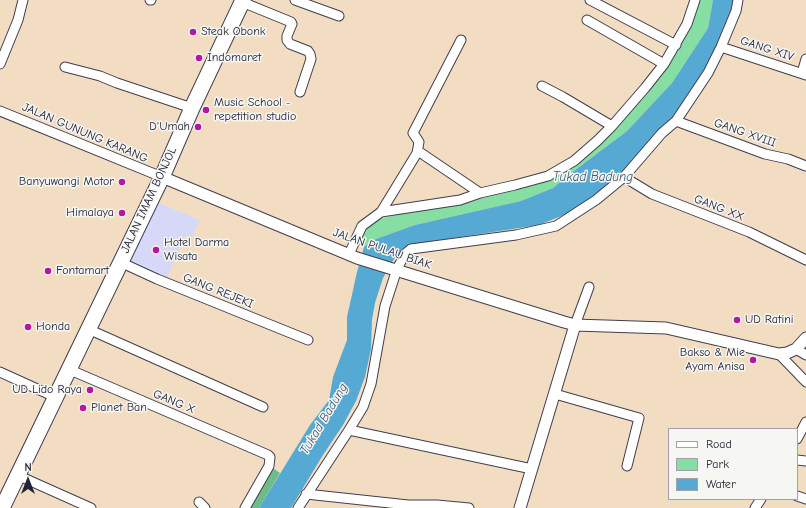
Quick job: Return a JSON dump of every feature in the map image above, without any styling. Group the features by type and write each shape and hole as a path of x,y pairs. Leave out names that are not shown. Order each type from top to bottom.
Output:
{"highway":[{"name":"JALAN IMAM BONJOL","path":"2,508 162,177 192,108 243,1"}],"street":[{"path":"0,64 18,20 23,0"},
{"path":"295,0 339,16"},
{"path":"590,0 676,45"},
{"path":"381,212 460,200 480,193 548,176 574,161 598,141 612,126 664,64 687,24 695,0"},
{"path":"298,508 363,407 371,384 394,268 405,254 411,249 516,235 556,226 596,200 624,178 662,134 676,121 708,73 736,11 738,0"},
{"path":"243,1 291,22 292,24 287,36 288,41 290,44 308,51 310,54 310,59 300,92"},
{"path":"587,20 664,64"},
{"path":"353,256 362,226 381,212 418,151 419,142 413,133 461,40"},
{"name":"GANG XIV","path":"721,47 804,74"},
{"path":"804,74 806,59"},
{"path":"65,67 100,76 192,108"},
{"path":"542,86 612,126"},
{"name":"JALAN GUNUNG KARANG","path":"0,111 162,177"},
{"name":"GANG XVIII","path":"676,121 765,154 788,159 806,166"},
{"path":"418,151 480,193"},
{"name":"JALAN PULAU BIAK","path":"162,177 353,256 575,324 666,328 778,354"},
{"name":"GANG XX","path":"624,178 652,194 749,232 806,260"},
{"name":"GANG REJEKI","path":"120,262 156,279 308,340"},
{"path":"520,508 575,324 589,287"},
{"path":"88,329 263,407"},
{"path":"778,354 787,353 796,349 806,338"},
{"path":"796,349 806,355"},
{"path":"778,354 806,382"},
{"name":"GANG X","path":"68,369 239,443 264,452 270,457 269,466 245,508"},
{"path":"0,372 55,397"},
{"path":"555,394 638,417 640,420 627,466"},
{"path":"798,437 806,422"},
{"path":"349,430 532,469"},
{"path":"17,475 91,508"},
{"path":"306,494 408,505 437,505 469,508"}],"shaded area":[{"name":"Hotel Darma Wisata","path":"156,202 200,220 192,237 186,235 166,279 126,263"}],"green space":[{"path":"700,0 713,0 708,28 672,83 627,131 553,188 521,201 415,225 376,239 364,247 359,245 362,233 375,220 542,180 588,152 659,74 686,36"},
{"path":"273,468 280,473 259,508 249,508 271,469"}],"water":[{"name":"Tukad Badung","path":"713,0 734,0 731,15 724,35 690,98 647,150 611,184 576,210 539,225 414,244 402,251 394,259 383,278 375,303 372,320 371,349 365,377 356,401 343,425 291,508 259,508 310,425 329,400 333,377 347,340 347,317 364,247 376,239 415,225 521,201 553,188 627,131 672,83 708,28"}],"place":[{"name":"Steak Obonk","path":"193,32"},
{"name":"Indomaret","path":"199,58"},
{"name":"Music School - repetition studio","path":"206,110"},
{"name":"D'Umah","path":"198,127"},
{"name":"Banyuwangi Motor","path":"122,182"},
{"name":"Himalaya","path":"122,213"},
{"name":"Hotel Darma Wisata","path":"156,250"},
{"name":"Fontamart","path":"48,271"},
{"name":"UD Ratini","path":"737,320"},
{"name":"Honda","path":"28,327"},
{"name":"Bakso & Mie Ayam Anisa","path":"753,360"},
{"name":"UD Lido Raya","path":"90,390"},
{"name":"Planet Ban","path":"83,408"}]}
